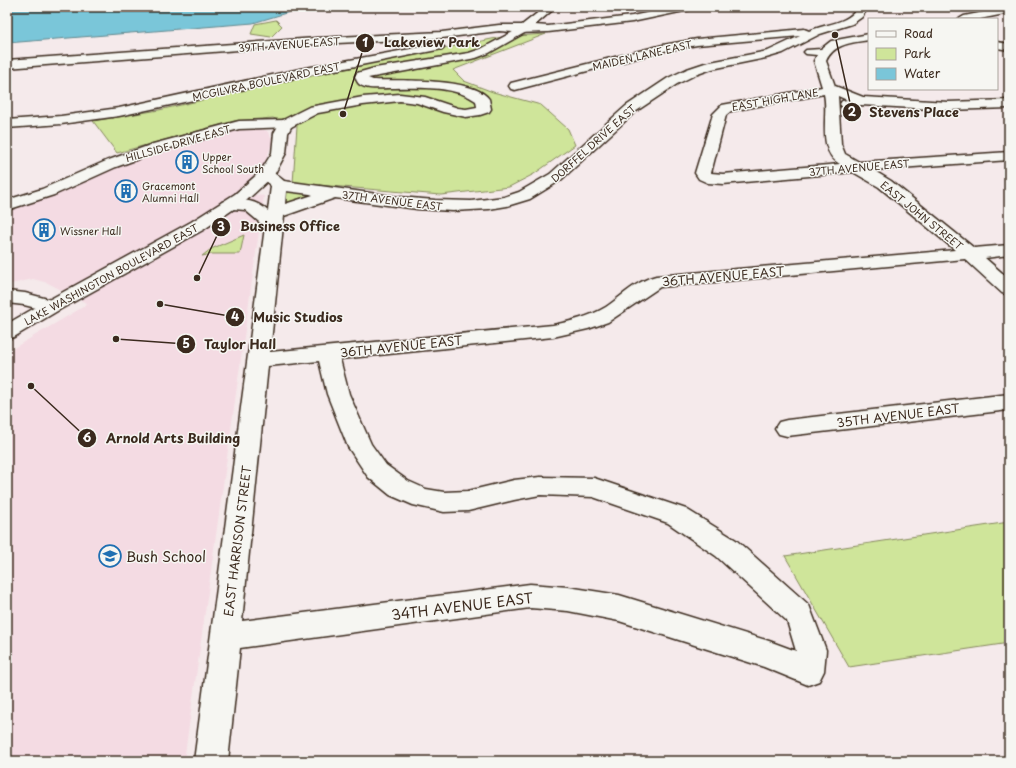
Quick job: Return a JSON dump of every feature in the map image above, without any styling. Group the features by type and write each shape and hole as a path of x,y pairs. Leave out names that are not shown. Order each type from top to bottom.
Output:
{"street":[{"path":"286,124 314,110 389,98 422,100 457,112 481,110 485,106 483,101 461,88 423,85 372,84 363,81 361,76 369,73 472,56 485,51 524,29 551,7"},
{"name":"39TH AVENUE EAST","path":"7,64 316,41 442,35 499,28 539,30 632,19 689,7"},
{"path":"781,49 818,31 842,25 854,19 863,7"},
{"path":"969,18 1009,10"},
{"name":"MCGILVRA BOULEVARD EAST","path":"7,124 61,120 119,112 300,73 524,29"},
{"name":"MAIDEN LANE EAST","path":"515,86 663,48 697,42 818,31"},
{"name":"DORFFEL DRIVE EAST","path":"544,186 559,175 622,116 666,84 693,71 781,49 835,43 868,37"},
{"name":"DORFFEL DRIVE EAST","path":"781,49 824,52 835,43"},
{"path":"998,45 1009,47"},
{"name":"EAST JOHN STREET","path":"824,52 820,61 830,90 832,108 832,140 839,157 885,184 970,254 1009,289"},
{"path":"830,90 862,101 948,106 1009,104"},
{"name":"EAST HIGH LANE","path":"708,178 704,176 703,173 720,114 727,108 830,90"},
{"path":"832,108 862,101"},
{"name":"LAKE WASHINGTON BOULEVARD EAST","path":"7,333 52,306 197,226 257,184 273,180 279,153 281,133 286,124"},
{"name":"HILLSIDE DRIVE EAST","path":"7,205 48,192 111,164 158,147 238,125 286,124"},
{"name":"37TH AVENUE EAST","path":"708,178 722,179 856,167 1009,156"},
{"name":"37TH AVENUE EAST","path":"273,180 334,193 400,203 454,207 519,198 544,186"},
{"name":"EAST HARRISON STREET","path":"211,761 275,219 273,180"},
{"name":"37TH AVENUE EAST","path":"275,219 334,193"},
{"path":"228,205 246,204 258,211 267,222 275,219"},
{"name":"36TH AVENUE EAST","path":"258,360 561,329 593,321 607,314 646,286 656,282 1009,250"},
{"path":"7,297 25,299 52,306"},
{"name":"34TH AVENUE EAST","path":"226,636 530,596 568,598 618,608 769,655 808,671 811,650 799,614 726,548 677,516 594,488 540,486 514,490 468,501 444,502 422,498 399,488 377,471 360,448 338,394 328,353"},
{"name":"35TH AVENUE EAST","path":"787,428 1009,402"}],"shaded area":[{"name":"Bush School","path":"243,128 258,128 267,131 273,141 262,170 241,193 264,196 184,761 7,761 7,352 88,304 48,283 33,279 7,285 7,208 147,154"}],"green space":[{"path":"276,20 282,26 271,37 251,34 255,24"},
{"path":"546,34 453,70 464,81 493,92 541,105 568,129 575,145 534,174 509,187 441,195 293,183 297,126 273,118 234,121 117,153 93,121 159,110 333,70 502,37"},
{"path":"285,191 319,194 284,206"},
{"path":"244,235 240,254 212,254 202,256 211,249"},
{"path":"1009,522 1009,643 849,667 785,556"}],"water":[{"path":"7,7 306,7 253,23 7,43"}],"place":[{"name":"Stevens Place","path":"835,35"},
{"name":"Lakeview Park","path":"343,114"},
{"name":"Upper School South","path":"187,162"},
{"name":"Gracemont Alumni Hall","path":"126,191"},
{"name":"Wissner Hall","path":"44,230"},
{"name":"Business Office","path":"197,278"},
{"name":"Music Studios","path":"160,304"},
{"name":"Taylor Hall","path":"116,339"},
{"name":"Arnold Arts Building","path":"31,386"},
{"name":"Bush School","path":"110,556"}]}
